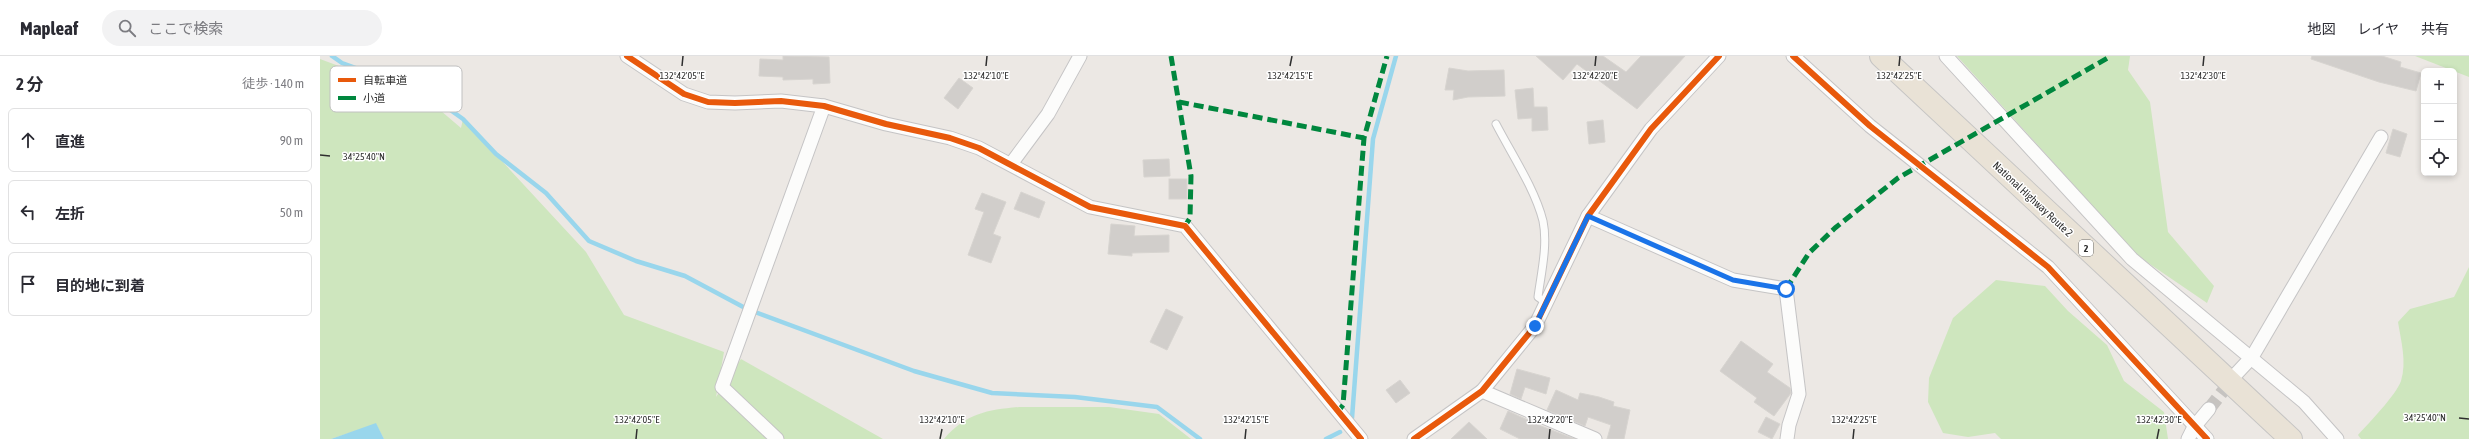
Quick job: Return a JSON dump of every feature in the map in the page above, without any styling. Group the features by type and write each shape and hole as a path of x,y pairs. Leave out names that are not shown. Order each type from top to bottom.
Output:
{"highway":[{"name":"National Highway Route 2","path":"1881,56 2292,439"}],"street":[{"path":"627,56 684,94 708,102 735,104 781,101 824,106 886,124 950,138 979,148 1090,207 1185,226 1337,413 1361,439"},
{"path":"1011,164 1048,114 1080,56"},
{"path":"1414,439 1482,391 1535,326 1545,302 1588,216 1651,129 1719,56"},
{"path":"1793,56 1870,126 2048,267 2206,439"},
{"path":"1946,56 2132,259 2225,337 2252,357 2304,402 2337,439"},
{"path":"777,439 722,387 824,106"},
{"path":"2237,373 2252,357 2381,137"},
{"path":"1588,216 1733,280 1786,289 1799,394 1789,424 1787,439"},
{"path":"1482,391 1595,439"},
{"path":"2188,439 2194,427 2209,409"}],"lane":[{"path":"1496,124 1536,202 1543,222 1544,250 1538,298 1545,302"}],"green space":[{"path":"1957,56 2130,56 2128,70 2150,102 2168,232 2214,286 2207,303 2138,256"},
{"path":"2415,56 2469,56 2469,77 2457,72 2457,68 2446,68"},
{"path":"320,59 339,66 330,66 330,112 442,112 461,128 463,119 586,252 624,315 724,352 716,397 741,359 883,439 384,439 376,424 331,439 320,439"},
{"path":"2469,267 2469,439 2361,439 2358,435 2394,394 2401,381 2403,374 2403,359 2398,322 2410,309 2454,297"},
{"path":"1996,280 2045,286 2068,311 2107,345 2124,381 2164,412 2168,439 2001,439 1995,433 1968,437 1943,433 1928,402 1929,378 1953,318"},
{"path":"1019,407 1109,407 1159,414 1191,439 944,439 961,423 978,414"}],"water":[{"path":"376,423 384,439 331,439"}],"building":[{"path":"783,56 829,57 830,83 813,84 813,79 783,80 783,77 759,76 760,59 783,60"},
{"path":"1536,56 1603,56 1626,72 1641,56 1685,56 1637,109 1577,64 1563,80"},
{"path":"2312,56 2382,56 2401,62 2400,67 2421,73 2416,91 2379,82 2311,59"},
{"path":"1449,68 1468,71 1504,70 1505,96 1468,97 1453,100 1454,90 1445,90"},
{"path":"959,78 973,88 958,109 944,98"},
{"path":"1533,88 1534,107 1547,107 1548,130 1532,131 1532,118 1518,119 1515,90"},
{"path":"1603,120 1605,142 1589,144 1587,122"},
{"path":"2393,129 2407,134 2400,157 2386,153"},
{"path":"1169,159 1170,176 1144,177 1143,160"},
{"path":"1169,179 1187,179 1187,199 1169,199"},
{"path":"1021,192 1045,202 1039,218 1014,209"},
{"path":"982,193 1006,202 993,234 1001,237 991,263 968,255 984,212 975,209"},
{"path":"1111,224 1135,226 1134,236 1169,235 1169,252 1132,253 1132,256 1108,254"},
{"path":"1166,309 1183,317 1167,350 1150,342"},
{"path":"1741,341 1773,364 1767,372 1790,388 1791,393 1774,416 1754,402 1757,398 1720,371"},
{"path":"1517,369 1550,378 1546,394 1525,387 1521,399 1510,394"},
{"path":"1400,380 1410,393 1396,403 1386,390"},
{"path":"1556,390 1578,400 1580,393 1599,397 1614,402 1613,406 1630,410 1624,439 1607,439 1611,425 1588,417 1585,426 1547,410"},
{"path":"1508,411 1575,439 1520,439 1500,429"},
{"path":"1766,417 1780,424 1772,439 1758,432"},
{"path":"1469,422 1487,439 1451,439"}],"waterway":[{"path":"332,56 342,63 350,66"},
{"path":"1352,418 1373,139 1396,56"},
{"path":"453,112 463,119 496,154 546,193 589,241 636,261 685,276 747,309 914,371 992,393 1075,397 1157,407 1200,439"},
{"path":"1326,439 1340,432"}],"tunnel":[{"path":"2209,409 2234,377"}],"marked path":[{"path":"1171,56 1191,176 1190,218 1185,226"},
{"path":"1337,413 1343,405 1364,138 1387,56"},
{"path":"1786,289 1809,253 1835,228 1898,178 2111,56"},
{"path":"1179,102 1364,138"}],"cycle path":[{"path":"627,56 684,94 708,102 735,103 781,101 824,106 886,124 950,138 979,148 1090,207 1185,226 1361,439"},
{"path":"1414,439 1482,391 1535,326 1588,216 1651,129 1719,56"},
{"path":"1793,56 1870,126 2048,267 2207,439"}],"route":[{"path":"1535,326 1545,302 1588,216 1733,280 1786,289"}]}
